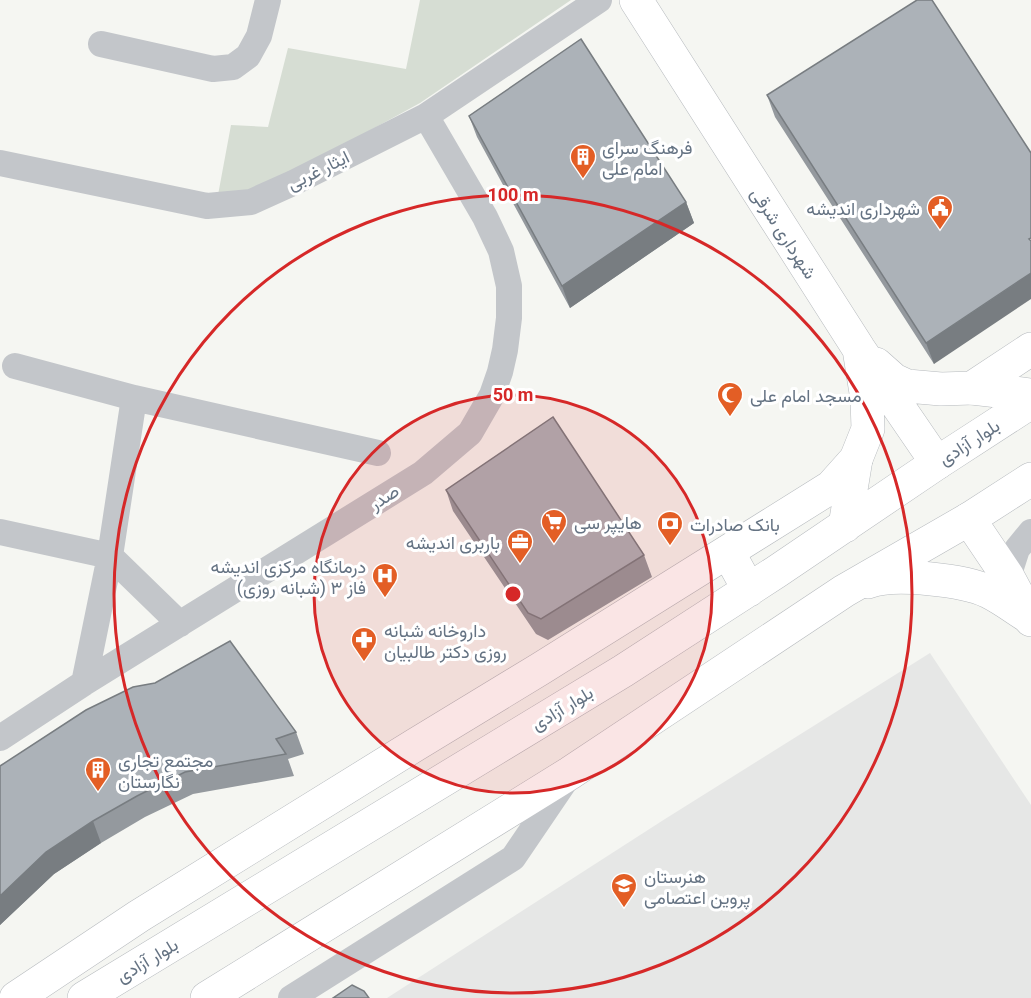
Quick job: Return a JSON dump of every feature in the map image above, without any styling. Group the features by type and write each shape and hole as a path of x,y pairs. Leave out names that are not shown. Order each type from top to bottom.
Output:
{"main road":[{"name":"شهرداری شرقی","path":"636,0 859,349 937,463"},
{"path":"859,349 894,381 907,386 941,389 972,388 1031,395"},
{"path":"845,526 856,459 868,429 867,399 859,349"},
{"path":"972,388 1031,349"},
{"name":"بلوار آزادی","path":"84,998 623,671 1031,402"},
{"path":"16,998 139,916 831,487 856,459"},
{"path":"207,998 570,773 844,591 969,519 1031,479"},
{"path":"969,519 1008,577 1030,619"},
{"path":"728,552 749,590"},
{"path":"844,591 874,579 902,578 966,584 989,592 1030,619"}],"street":[{"path":"101,44 213,69 233,67 248,56 259,36 268,0"},
{"name":"ایثار غربی","path":"0,163 207,206 251,202 426,116 599,0"},
{"name":"صدر","path":"0,738 423,473 470,433 492,395 500,372 509,318 509,286 501,251 485,217 426,116"},
{"path":"15,366 134,398 378,453"},
{"path":"84,684 110,556 134,398"},
{"path":"0,532 110,556 180,624"},
{"path":"1008,577 1017,549 1031,532"},
{"path":"291,998 513,858 570,773"}],"shaded area":[{"path":"420,0 571,0 420,103 285,177 241,195 218,195 231,125 268,127 288,48 406,69"},
{"path":"930,653 1031,805 1031,998 387,998 665,819"}],"building":[{"name":"شهرداری اندیشه","path":"917,0 932,0 1031,153 1031,238 1029,239 1031,241 1031,273 926,343 767,95"},
{"name":"فرهنگ سرای امام علی","path":"581,39 686,202 562,286 469,116"},
{"name":"هایپر سی","path":"553,417 644,555 541,619 528,613 446,490"},
{"name":"مجتمع تجاری نگارستان","path":"230,641 296,732 276,739 286,754 185,772 93,821 46,852 0,896 0,766 86,710 133,687 155,683"},
{"path":"352,985 364,991 369,998 333,998"}],"place":[{"name":"فرهنگ سرای امام علی","path":"583,180"},
{"name":"شهرداری اندیشه","path":"940,231"},
{"name":"مسجد امام علی","path":"730,418"},
{"name":"هایپر سی","path":"554,545"},
{"name":"بانک صادرات","path":"670,547"},
{"name":"باربری اندیشه","path":"520,565"},
{"name":"درمانگاه مرکزی اندیشه فاز ۳ (شبانه روزی)","path":"385,599"},
{"name":"داروخانه شبانه روزی دکتر طالبیان","path":"364,663"},
{"name":"مجتمع تجاری نگارستان","path":"98,793"},
{"name":"هنرستان پروین اعتصامی","path":"624,909"}]}
